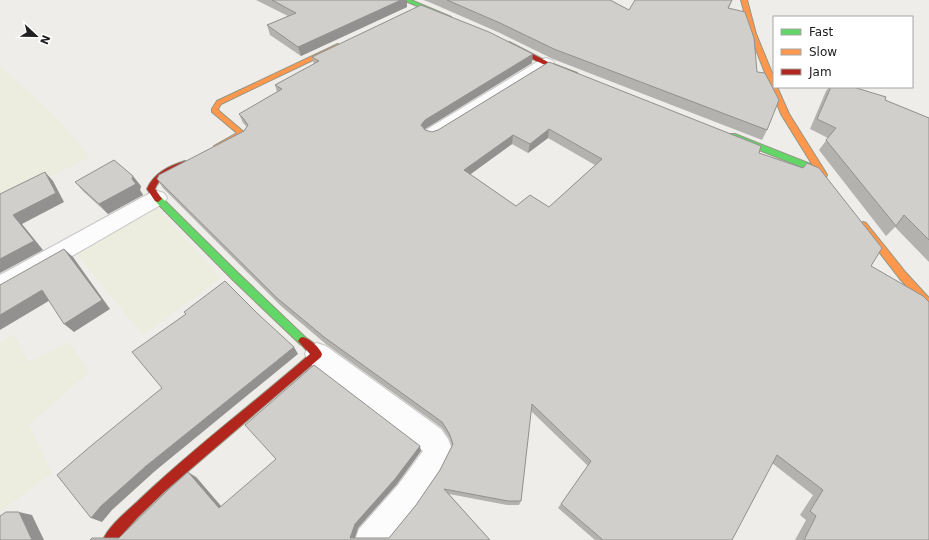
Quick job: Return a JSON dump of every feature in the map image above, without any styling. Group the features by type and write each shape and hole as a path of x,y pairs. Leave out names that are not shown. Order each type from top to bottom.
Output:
{"street":[{"path":"406,0 459,22"},
{"path":"744,0 753,34 773,84"},
{"path":"409,13 423,6"},
{"path":"501,41 546,63 581,76"},
{"path":"210,151 237,138 241,133 216,112 215,110 219,103 345,43"},
{"path":"432,134 546,63"},
{"path":"774,88 785,114 820,171 830,183"},
{"path":"726,133 820,171"},
{"path":"190,161 154,181 151,189 158,198 272,314 317,354 431,439 438,449 435,458 416,485 370,540"},
{"path":"0,286 158,198"},
{"path":"858,219 903,276 929,304"},
{"path":"109,540 124,522 166,482 274,394 317,354"}],"shaded area":[{"path":"0,66 57,118 90,157 0,201"},
{"path":"154,204 221,278 143,335 73,250"},
{"path":"14,334 28,362 69,342 89,372 29,425 52,473 0,512 0,343"}],"building":[{"path":"272,0 401,0 298,47 267,25 296,13"},
{"path":"447,0 610,0 629,10 635,0 732,0 728,8 745,12 754,38 757,72 765,73 779,100 767,130 554,49"},
{"path":"421,5 489,32 533,54 425,120 421,125 425,130 432,132 438,130 549,62 761,146 759,153 803,168 807,163 819,168 882,248 871,266 923,296 929,302 929,540 804,540 816,516 810,511 823,490 777,455 732,540 603,540 561,504 591,461 532,404 521,501 508,501 444,489 490,540 90,540 92,538 119,538 188,472 219,508 276,459 245,425 314,365 420,446 395,479 355,524 350,538 389,538 416,505 440,470 453,444 449,433 442,422 324,337 277,298 157,179 159,175 244,131 248,125 239,114 282,89 275,85 319,61 312,57","holes":["549,129 602,159 549,207 530,195 516,206 464,170 513,135 530,144"]},
{"path":"831,88 856,88 886,97 885,100 929,118 929,240 904,215 896,226 826,140 836,128 817,119"},
{"path":"114,160 133,176 132,179 136,184 99,204 75,182"},
{"path":"45,172 56,193 13,215 34,241 0,259 0,194"},
{"path":"64,249 102,300 64,324 42,290 0,315 0,285"},
{"path":"225,281 294,347 146,466 101,506 91,518 57,475 162,388 132,352 186,314 184,312"},
{"path":"6,512 19,512 32,540 0,540 0,516"}],"traffic: fast":[{"path":"406,0 448,17"},
{"path":"732,136 820,171"},
{"path":"158,199 303,341"}],"traffic: slow":[{"path":"744,0 753,34 773,84"},
{"path":"217,148 239,136 241,133 216,112 215,109 219,103 338,46"},
{"path":"774,88 785,114 823,175"},
{"path":"863,225 903,276 929,304"}],"traffic: jam":[{"path":"507,43 546,63 574,73"},
{"path":"158,199 151,189 156,179 185,164"},
{"path":"109,540 121,526 161,487 317,354 303,341"}]}
